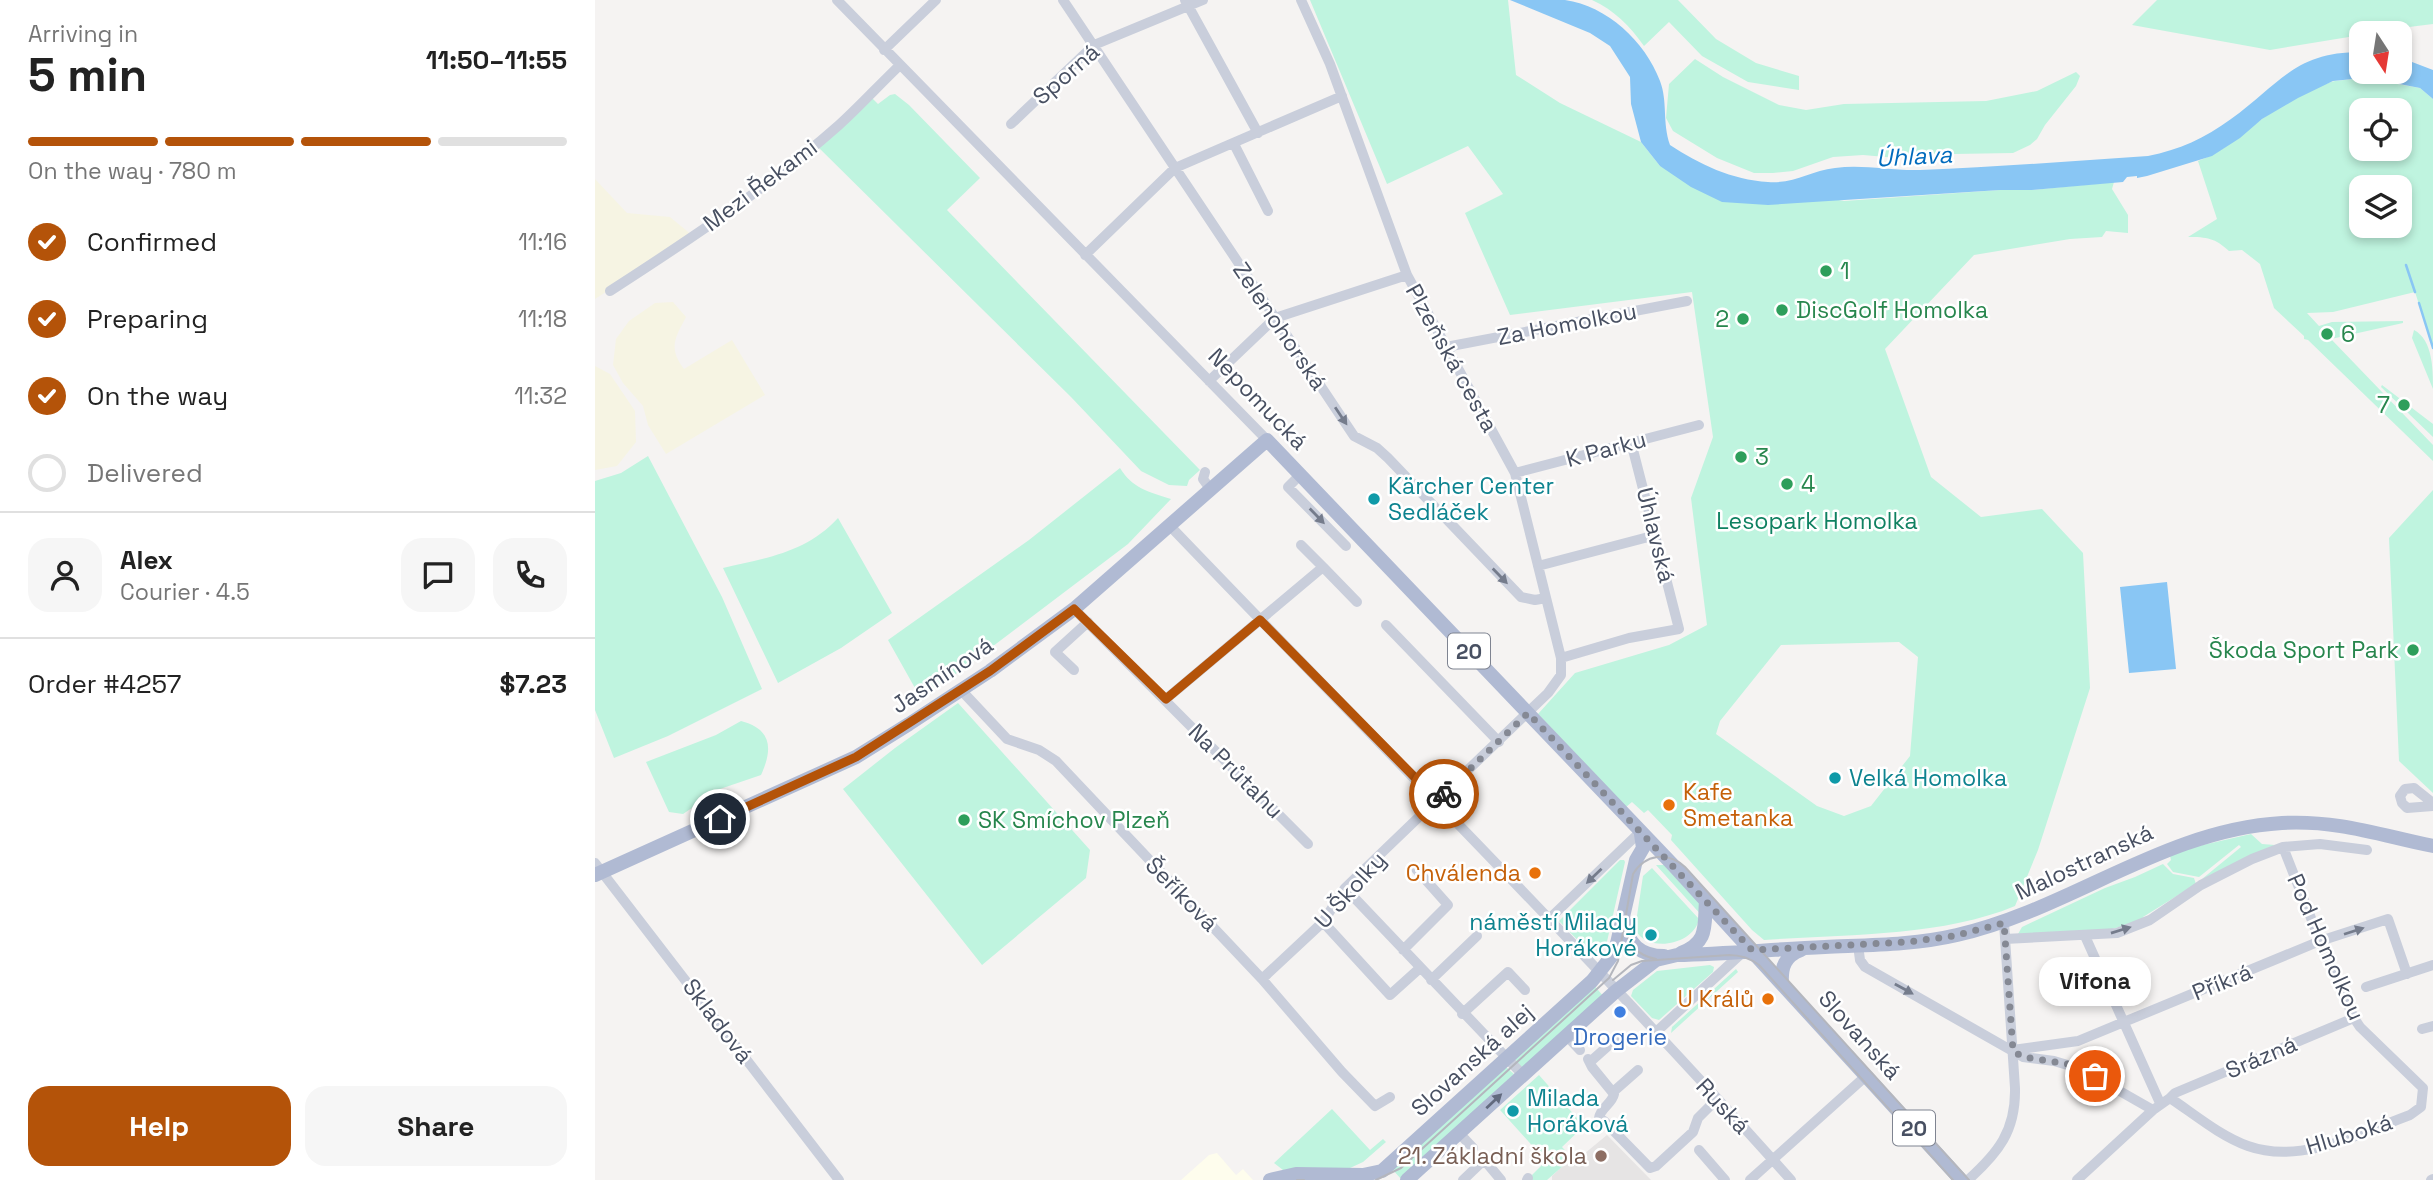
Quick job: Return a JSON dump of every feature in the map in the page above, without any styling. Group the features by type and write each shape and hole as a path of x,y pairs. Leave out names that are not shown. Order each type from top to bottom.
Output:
{"main road":[{"name":"Nepomucká","path":"1267,440 1641,833"},
{"name":"Jasmínová","path":"598,870 856,757 961,690 1033,641 1074,609 1267,440"},
{"name":"Malostranská","path":"1749,950 1858,946 1954,936 2004,923 2162,851 2220,832 2251,826 2283,823 2339,825 2433,846"},
{"name":"20","path":"1641,833 1782,983"},
{"path":"1598,972 1613,956 1643,845 1641,833"},
{"path":"1639,855 1646,850 1658,850"},
{"path":"1616,991 1649,964 1691,949 1698,943 1706,919 1706,901"},
{"path":"1624,912 1627,932 1637,948 1649,955 1749,950"},
{"path":"1782,983 1782,970 1786,959 1797,951 1809,948"},
{"name":"Slovanská alej","path":"1270,1180 1296,1174 1372,1177 1382,1171 1592,981 1598,972"},
{"name":"Slovanská","path":"1782,983 1961,1180"},
{"name":"Slovanská alej","path":"1406,1180 1616,991"}],"street":[{"name":"Nepomucká","path":"837,0 1267,440"},
{"path":"884,50 936,0"},
{"name":"Zelenohorská","path":"1063,0 1355,436 1377,448 1388,458 1521,597 1535,600 1546,598"},
{"name":"Sporná","path":"1011,124 1094,45 1186,3 1203,0"},
{"name":"Plzeňská cesta","path":"1301,0 1342,96 1407,275 1515,473 1561,658"},
{"path":"1186,3 1258,133"},
{"name":"Mezi Řekami","path":"610,290 678,247 773,178 838,125 900,65"},
{"path":"1085,255 1175,169 1342,96"},
{"path":"1234,144 1268,211"},
{"path":"1209,381 1275,318 1407,275"},
{"name":"Za Homolkou","path":"1446,347 1688,301"},
{"name":"K Parku","path":"1515,473 1699,425"},
{"name":"Úhlavská","path":"1561,658 1629,638 1679,629 1631,442"},
{"path":"1205,472 1203,480 1211,490"},
{"path":"1300,475 1288,486 1346,546"},
{"path":"1170,526 1438,801 1655,1033 1749,950"},
{"path":"1538,566 1656,535"},
{"path":"1301,545 1356,602"},
{"path":"1166,699 1323,567"},
{"name":"Na Průtahu","path":"1074,609 1308,844"},
{"path":"1074,670 1055,652 1088,622"},
{"path":"1386,625 1499,742"},
{"path":"1528,713 1561,675 1561,658"},
{"name":"Šeříková","path":"961,690 1007,739 1039,750 1056,761 1262,979 1375,1107 1390,1097"},
{"name":"U Školky","path":"1262,979 1323,922 1345,888 1528,713"},
{"path":"2409,787 2418,790 2433,805 2411,808 2402,803 2402,792 2409,787"},
{"path":"1548,920 1641,833"},
{"name":"Malostranská","path":"2005,939 2117,933 2150,920 2201,884 2283,847 2320,844 2367,850"},
{"name":"Pod Homolkou","path":"2283,847 2320,942 2354,1018 2423,1088 2421,1107"},
{"path":"1403,950 1448,905 1416,869"},
{"name":"Skladová","path":"598,870 839,1180"},
{"path":"1345,888 1462,1014 1523,1075"},
{"name":"Příkrá","path":"2124,1022 2320,942 2388,919 2407,974"},
{"path":"1323,922 1390,995 1420,968"},
{"path":"1968,1180 1996,1152 2008,1131 2015,1097 2004,923"},
{"path":"1431,980 1477,936"},
{"path":"2085,936 2161,1103"},
{"name":"Hluboká","path":"1858,946 1860,960 1865,967 2023,1057 2054,1061 2081,1069 2161,1103 2249,1146 2274,1152 2319,1148 2410,1115 2421,1107"},
{"path":"2366,986 2433,965"},
{"path":"1462,1014 1508,972 1525,990"},
{"name":"Srázná","path":"2077,1180 2175,1093 2354,1018"},
{"path":"2013,1051 2078,1041 2124,1022"},
{"name":"Ruská","path":"1655,1033 1791,1180"},
{"path":"1566,1035 1613,1092 1613,1100 1599,1113 1599,1118 1650,1168 1656,1166 1693,1132 1697,1118 1717,1099"},
{"path":"1586,1057 1618,1037"},
{"path":"1613,1092 1638,1070"},
{"path":"1750,1180 1866,1076"},
{"path":"1459,1133 1501,1180"},
{"path":"1699,1150 1725,1180"},
{"path":"1463,1180 1479,1155"}],"shaded area":[{"name":"21. Základní škola","path":"1607,1135 1651,1180 1552,1180 1552,1176 1580,1150 1584,1154"},
{"path":"1217,1153 1236,1175 1243,1169 1253,1180 1181,1180 1209,1155"}],"green space":[{"name":"Lesopark Homolka","path":"1310,0 1508,0 1516,75 1560,103 1641,142 1660,166 1844,201 2032,190 2114,182 2112,189 2128,215 2128,233 2106,231 2102,237 2070,239 1974,255 1885,349 1931,477 1981,517 2042,509 2083,553 2090,688 2038,850 2015,906 1956,924 1924,929 1764,940 1671,840 1672,835 1648,810 1644,813 1632,802 1626,807 1538,714 1575,673 1669,645 1707,625 1691,498 1713,437 1692,292 1510,315 1465,213 1503,194 1468,146 1387,184","holes":["1899,642 1918,657 1910,756 1871,806 1844,816 1817,806 1716,734 1720,721 1781,645"]},
{"path":"1592,0 1678,0 1716,39 1756,63 1799,76 1799,90 1748,82 1702,56 1669,22 1644,46 1621,19"},
{"path":"2157,0 2433,0 2433,24 2412,27 2412,21 2349,21 2349,37 2270,50 2132,25"},
{"path":"1695,59 1723,77 1779,105 1806,110 1844,104 1986,101 2037,91 2076,72 2080,76 2076,86 2037,139 2013,153 1897,158 1863,155 1833,157 1793,171 1754,173 1717,158 1673,131 1666,118 1669,84"},
{"path":"2349,80 2349,84 2397,84 2420,88 2433,99 2433,348 2415,292 2333,312 2307,313 2319,326 2332,322 2403,321 2331,339 2433,445 2433,461 2274,308 2260,264 2242,250 2229,251 2210,239 2188,237 2217,219 2198,161 2224,148 2287,103 2335,81"},
{"path":"895,94 980,178 947,210 1200,470 1189,480 1187,486 1169,485 1141,471 1071,397 815,144 869,95 878,104"},
{"path":"2414,330 2428,348 2433,389 2412,338"},
{"name":"7","path":"2382,385 2433,424 2433,437 2381,387"},
{"path":"648,456 722,597 762,689 668,736 614,758 595,710 595,481 621,473"},
{"path":"1120,468 1136,485 1171,499 1128,544 960,671 920,697 888,640 1029,540"},
{"name":"Škoda Sport Park","path":"2433,490 2433,793 2399,761 2389,538"},
{"path":"838,518 892,613 841,648 778,683 723,568 771,557 800,546 826,530"},
{"name":"SK Smíchov Plzeň","path":"958,703 1090,850 1086,878 982,965 843,789"},
{"path":"741,721 759,729 767,741 767,757 761,775 720,789 683,814 669,812 646,762 716,735"},
{"path":"2251,834 2262,844 2275,845 2202,879 2241,847 2239,845 2199,877 2173,872 2167,864 2171,860 2170,856 2185,849"},
{"path":"1620,860 1625,862 1606,946 1601,954 1593,956 1559,921"},
{"path":"2163,864 2173,874 2194,878 2196,884 2142,920 2109,930 2018,934 2022,927"},
{"path":"1656,865 1664,865 1702,906 1704,918"},
{"path":"1652,868 1699,919 1689,935 1680,940 1659,944 1649,942 1635,929 1643,876"},
{"path":"1710,965 1714,967 1713,972 1659,1020 1652,1018 1631,996 1633,990 1657,971"},
{"path":"1736,969 1738,972 1671,1033 1672,1027"},
{"path":"1593,984 1604,997 1522,1068 1515,1059"},
{"path":"1506,1067 1514,1074 1402,1180 1392,1169"},
{"path":"1539,1075 1584,1126 1562,1147 1572,1158 1547,1180 1527,1180 1546,1161 1500,1110"},
{"path":"1332,1109 1370,1150 1383,1139 1386,1142 1363,1162 1350,1168 1283,1170 1274,1163"}],"sand":[{"path":"595,179 627,213 670,217 693,236 595,299"},
{"path":"673,302 686,317 675,343 676,355 684,369 732,340 765,395 666,454 648,425 643,406 623,383 613,365 616,339 629,321 655,303"},
{"path":"595,366 610,374 635,411 636,442 617,466 595,470"}],"water":[{"path":"1510,0 1565,0 1581,4 1610,18 1634,39 1653,66 1662,89 1670,145 1716,170 1768,182 1786,181 1846,167 1920,170 2148,156 2181,147 2211,132 2303,64 2338,53 2349,53 2349,79 2333,81 2298,98 2262,119 2240,138 2212,156 2147,176 2127,177 2123,182 1768,205 1722,202 1691,187 1660,166 1641,142 1631,104 1630,77 1610,46 1590,33"},
{"path":"2412,62 2433,70 2433,99 2420,88 2399,84 2412,84"},
{"path":"2167,582 2176,669 2129,673 2120,587"}],"waterway":[{"path":"2406,265 2415,292"},
{"path":"2419,303 2433,348"}],"tram line":[{"path":"1376,1180 1401,1168 1609,978 1618,961 1633,874 1644,862 1657,857 1671,859 1685,867 1969,1180"},
{"path":"1625,927 1635,949 1656,959"},
{"path":"1613,980 1631,965 1642,961 1729,955 1752,960 1953,1180"},
{"path":"1297,1180 1304,1180"}],"way so far":[{"path":"1444,794 1528,713 1752,950 1907,942 1954,936 2004,923 2013,1051 2023,1057 2068,1064 2095,1076"}],"place":[{"name":"1","path":"1826,271"},
{"name":"DiscGolf Homolka","path":"1782,310"},
{"name":"2","path":"1743,319"},
{"name":"6","path":"2327,334"},
{"name":"7","path":"2404,405"},
{"name":"3","path":"1741,457"},
{"name":"4","path":"1787,484"},
{"name":"Kärcher Center Sedláček","path":"1374,499"},
{"name":"Škoda Sport Park","path":"2413,650"},
{"name":"Velká Homolka","path":"1835,778"},
{"name":"Kafe Smetanka","path":"1669,805"},
{"name":"SK Smíchov Plzeň","path":"964,820"},
{"name":"Chválenda","path":"1535,873"},
{"name":"náměstí Milady Horákové","path":"1651,935"},
{"name":"U Králů","path":"1768,999"},
{"name":"Drogerie","path":"1620,1012"},
{"name":"Vifona","path":"2095,1076"},
{"name":"Milada Horáková","path":"1513,1111"},
{"name":"21. Základní škola","path":"1601,1156"}],"route":[{"path":"720,819 856,757 990,671 1074,609 1166,699 1260,620 1438,801 1444,794"}],"water label":[{"name":"Úhlava","path":"1914,156"}]}
